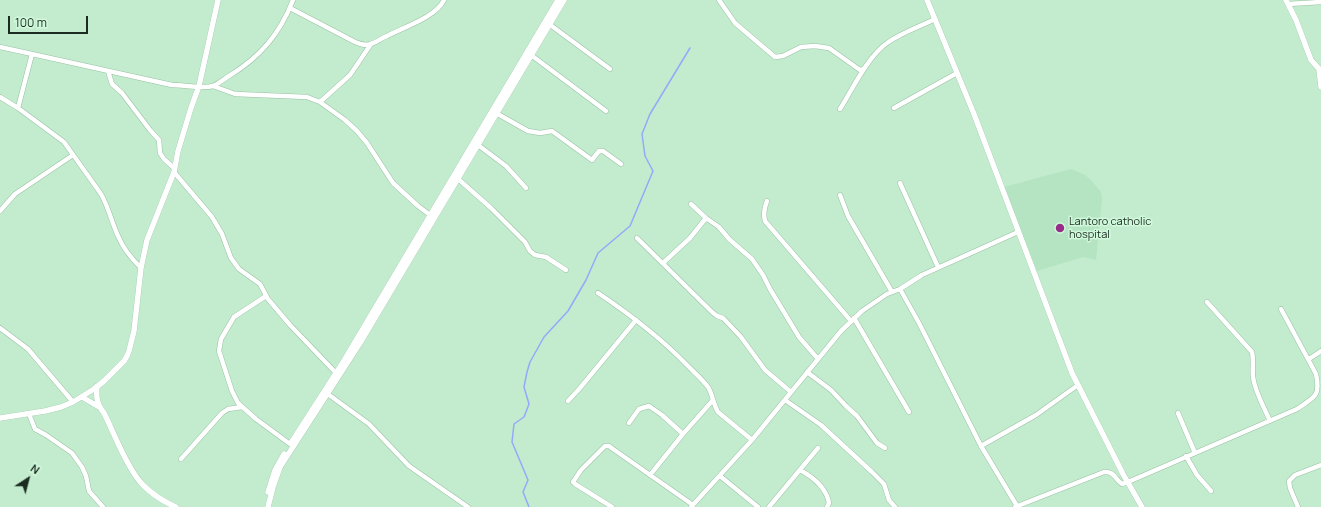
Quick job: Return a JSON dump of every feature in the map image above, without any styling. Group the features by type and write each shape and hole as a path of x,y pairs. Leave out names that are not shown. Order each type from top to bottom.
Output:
{"street":[{"path":"0,418 29,414 61,407 73,402 97,386 120,365 129,351 134,331 141,268 147,240 174,170 188,115 199,86 218,0"},
{"path":"213,86 244,66 265,48 274,38 293,0"},
{"path":"290,8 355,42 366,45 371,44 426,17 442,6 444,0"},
{"path":"268,507 280,467 326,393 336,373 558,0"},
{"path":"264,507 277,465 360,344 457,178 564,0"},
{"path":"719,0 735,23 775,57 782,56 801,47 815,46 829,48 860,70 864,69"},
{"path":"929,1 935,20 958,73 1063,350 1078,385 1142,507"},
{"path":"1321,2 1287,2 1311,60 1320,68 1321,88"},
{"path":"840,109 864,69 881,48 887,43 935,20"},
{"path":"549,24 610,69"},
{"path":"320,102 350,75 371,44"},
{"path":"0,47 172,85 213,86 235,94 307,97 320,102 345,120 357,131 367,142 393,183 430,215"},
{"path":"18,108 32,54"},
{"path":"531,55 606,111"},
{"path":"108,70 112,84 122,93 159,140 160,153 164,159 212,217 235,264 239,269 260,284 266,296 290,325 336,373"},
{"path":"894,108 958,73"},
{"path":"0,97 18,108 64,142 106,202 119,239 126,251 141,268"},
{"path":"496,113 528,131 552,131 592,160 599,151 603,151 621,164"},
{"path":"478,145 506,166 526,188"},
{"path":"0,211 16,194 73,155"},
{"path":"457,178 491,208 525,242 530,251 535,255 546,257 566,270"},
{"path":"900,183 938,267"},
{"path":"840,195 848,216 892,292"},
{"path":"767,201 763,215 765,221 853,319 909,412"},
{"path":"691,204 706,218 719,227 729,240 752,259 799,337 818,359"},
{"path":"663,263 690,238 706,218"},
{"path":"612,507 573,482 582,470 605,446 609,446 614,449 692,506 752,440 841,331 853,319 876,302 922,275 1018,232"},
{"path":"637,238 712,312 723,318 741,338 765,370 791,392"},
{"path":"900,288 981,446 1016,507 1104,472 1109,471 1122,484 1128,482 1297,409 1316,396 1320,392 1316,374 1281,308"},
{"path":"598,293 636,320 671,349 707,386 712,393 714,406 718,412 752,440"},
{"path":"266,296 234,317 221,339 219,352 232,391 238,403 256,419 290,444"},
{"path":"1207,302 1252,352 1253,377 1270,421"},
{"path":"568,401 636,320"},
{"path":"0,328 28,349 73,402"},
{"path":"1309,359 1321,352"},
{"path":"807,372 831,390 857,416 877,443 885,448"},
{"path":"981,446 1036,415 1078,385"},
{"path":"97,386 96,398 99,407 133,471 142,484 163,500 176,507"},
{"path":"326,393 369,424 409,466 468,507"},
{"path":"82,396 99,407"},
{"path":"650,475 713,400"},
{"path":"785,400 821,425 872,472 884,484 889,500 894,507"},
{"path":"629,423 639,409 650,406 662,414 683,434"},
{"path":"181,459 222,413 228,409 242,407"},
{"path":"1178,413 1195,453"},
{"path":"29,414 35,429 72,453 82,467 86,476 89,491 103,507"},
{"path":"769,507 818,448"},
{"path":"1186,456 1197,475 1211,491"},
{"path":"1298,507 1289,482 1295,475 1321,465"},
{"path":"800,470 819,482 830,503 827,507"},
{"path":"720,476 758,507"},
{"path":"457,507 460,502"}],"shaded area":[{"name":"Lantoro catholic hospital","path":"1071,169 1085,175 1101,192 1102,199 1096,260 1083,257 1037,271 1004,187"}],"waterway":[{"path":"529,507 523,492 528,480 512,442 514,424 524,417 529,404 524,387 530,362 544,337 568,311 586,280 598,253 630,226 653,171 645,156 642,134 650,114 690,48"}],"place":[{"name":"Lantoro catholic hospital","path":"1060,228"}]}
